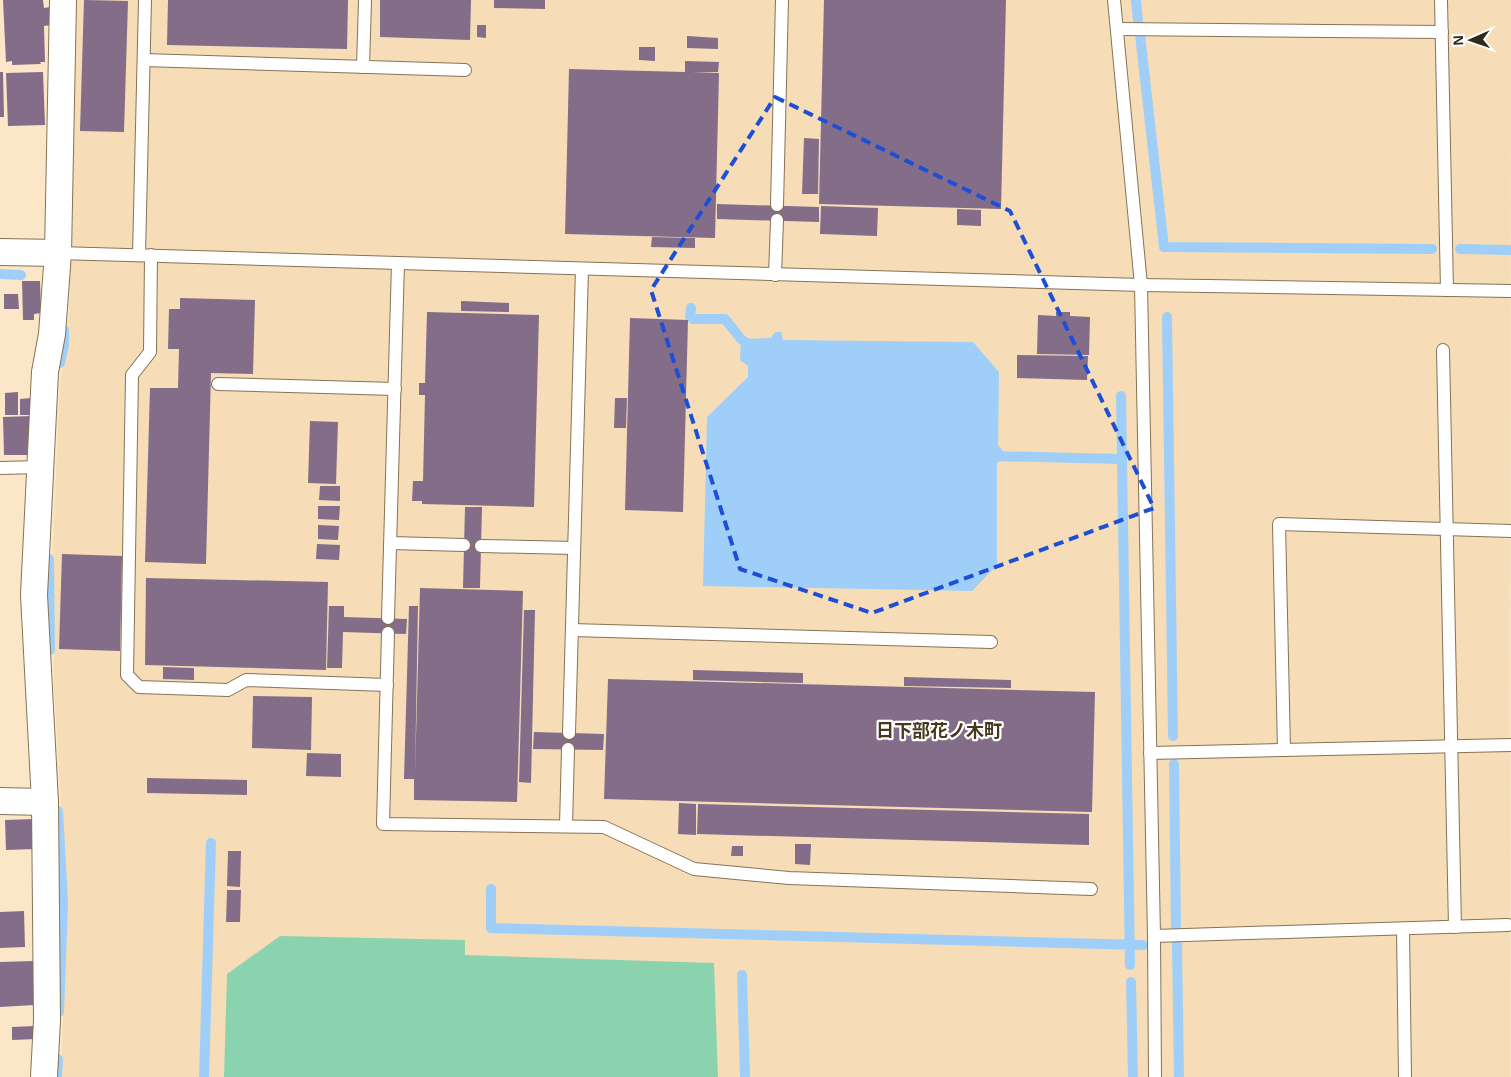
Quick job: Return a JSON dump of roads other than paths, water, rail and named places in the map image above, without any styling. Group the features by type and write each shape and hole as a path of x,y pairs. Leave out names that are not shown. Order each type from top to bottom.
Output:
{"street":[{"path":"44,1077 47,1020 45,802 34,595 45,372 52,334 58,253 63,0"},
{"path":"0,252 58,253"},
{"path":"0,802 45,802"}],"lane":[{"path":"146,0 144,60 145,255 150,352 132,375 127,675 139,688 228,690 246,680 387,685"},
{"path":"363,67 365,0"},
{"path":"777,205 782,0"},
{"path":"1114,0 1141,285 1155,1077"},
{"path":"1441,0 1447,290"},
{"path":"1118,29 1442,32"},
{"path":"144,60 465,70"},
{"path":"775,274 777,220"},
{"path":"58,253 1141,285 1511,290"},
{"path":"388,618 398,263"},
{"path":"569,733 582,269"},
{"path":"1443,350 1455,927"},
{"path":"218,384 394,389"},
{"path":"0,468 39,467"},
{"path":"1284,750 1280,524 1511,531"},
{"path":"390,543 464,545"},
{"path":"481,546 574,548"},
{"path":"572,630 991,642"},
{"path":"388,633 383,824 604,827 694,869 789,878 1091,889"},
{"path":"1150,753 1511,745"},
{"path":"566,826 568,749"},
{"path":"1154,936 1508,925"},
{"path":"1403,929 1405,1077"}],"water":[{"path":"775,332 781,332 783,340 973,342 999,372 998,445 1003,451 1004,458 997,463 997,565 972,591 703,586 707,417 748,377 748,366 740,360 741,339 771,338"}],"waterway":[{"path":"1136,0 1138,21"},
{"path":"1140,35 1164,247 1432,249"},
{"path":"1460,249 1511,250"},
{"path":"0,274 21,275"},
{"path":"691,308 690,317 693,319 725,319 741,339 751,346"},
{"path":"1167,317 1173,736"},
{"path":"60,363 64,344 64,330"},
{"path":"1121,396 1130,965"},
{"path":"990,456 1122,459"},
{"path":"49,559 50,650"},
{"path":"1174,764 1176,928"},
{"path":"58,811 63,903 59,1012"},
{"path":"204,1077 211,843"},
{"path":"491,889 491,928 1143,945"},
{"path":"1177,944 1179,1077"},
{"path":"742,975 745,1077"},
{"path":"1131,982 1133,1077"},
{"path":"57,1077 58,1059"}],"district":[{"name":"日下部花ノ木町","path":"939,731"}]}
